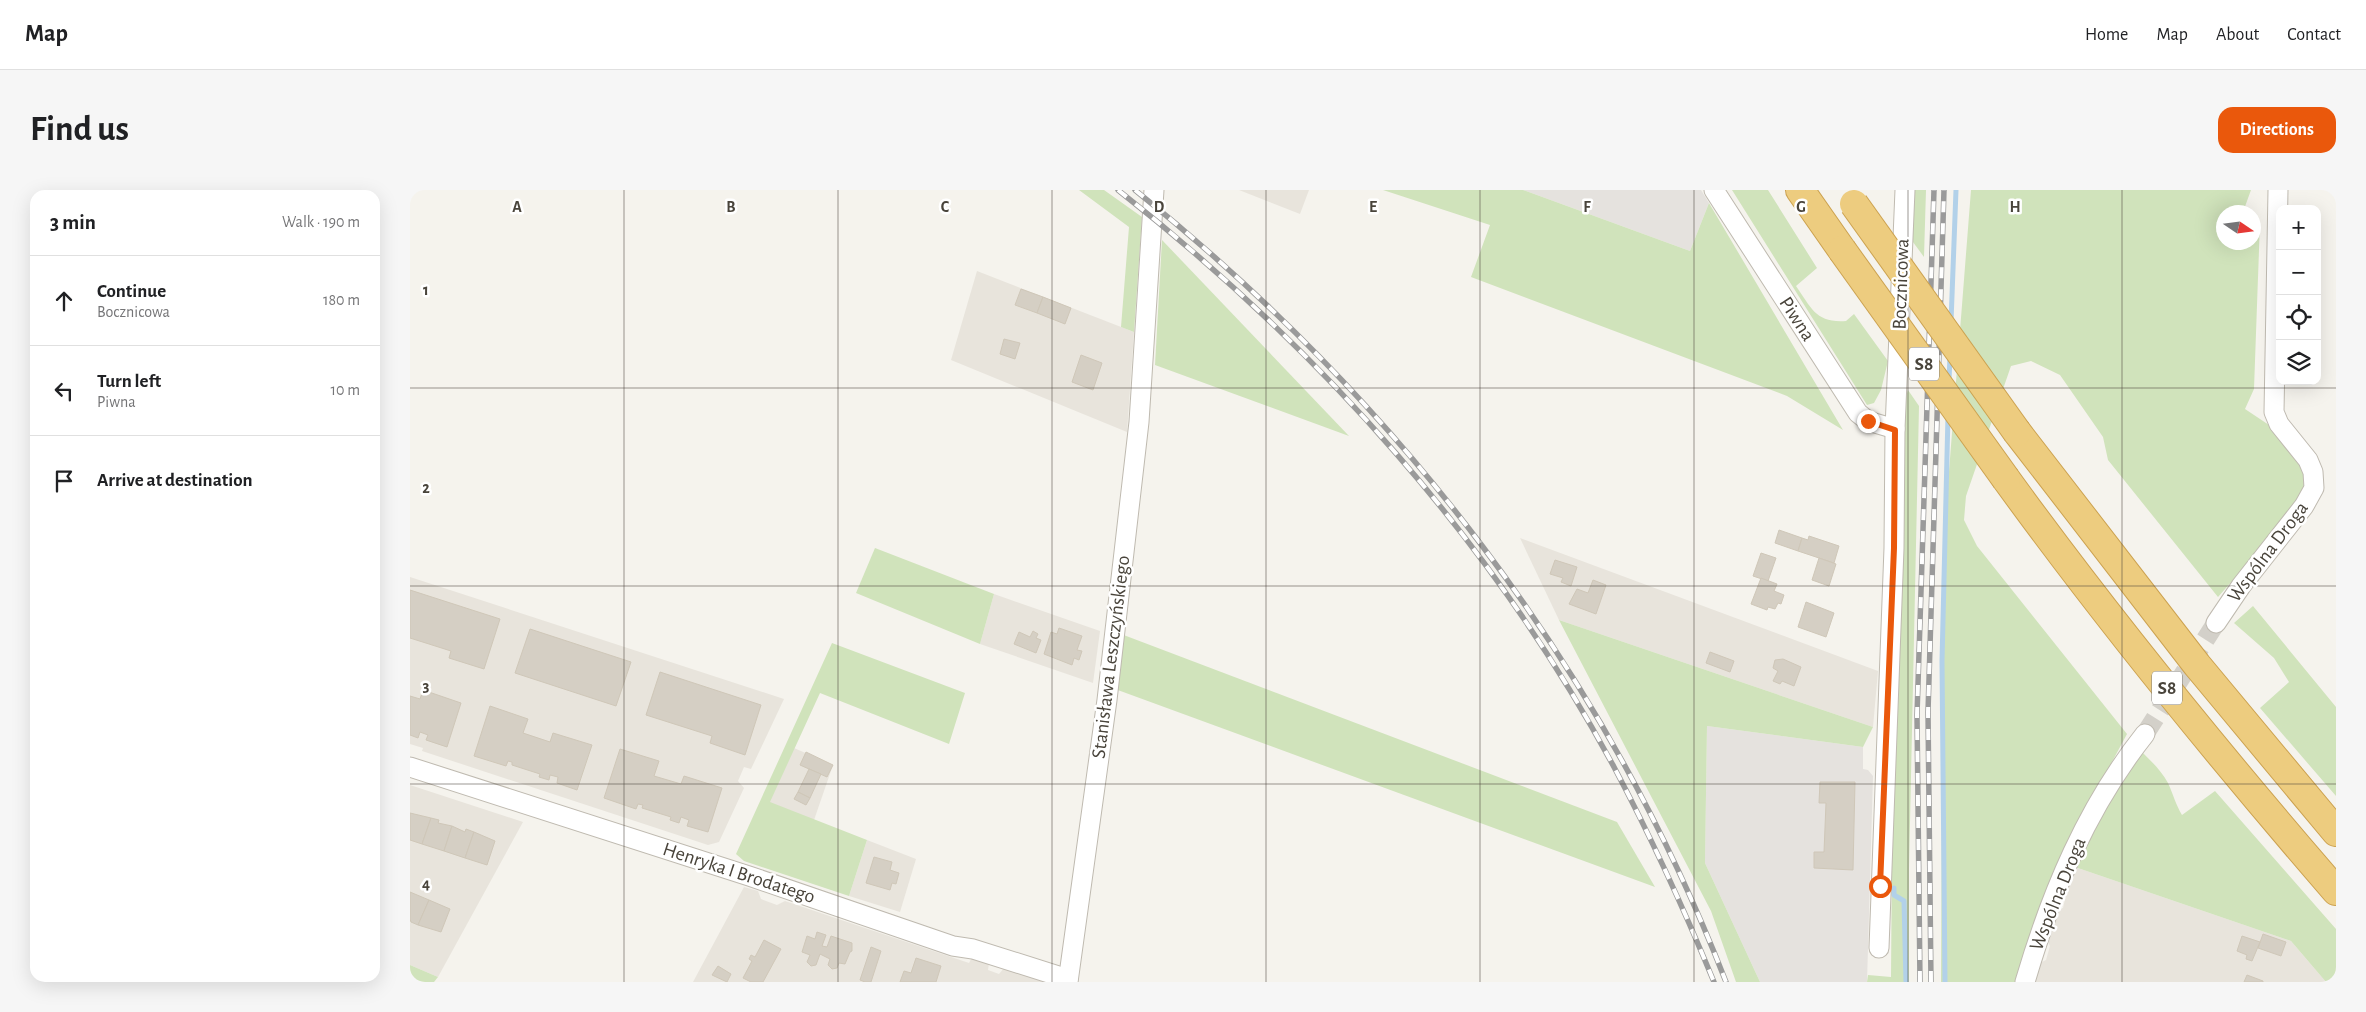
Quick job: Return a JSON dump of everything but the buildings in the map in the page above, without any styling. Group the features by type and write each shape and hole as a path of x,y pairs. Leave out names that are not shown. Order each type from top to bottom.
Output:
{"highway":[{"name":"S8","path":"1800,190 2045,533 2169,691 2276,822 2336,891"},
{"name":"S8","path":"1849,197 2018,432 2198,665 2336,832"}],"street":[{"name":"Stanisława Leszczyńskiego","path":"1068,980 1108,690 1139,422 1154,190"},
{"name":"Piwna","path":"1714,190 1858,413 1868,421 1895,430"},
{"name":"Bocznicowa","path":"1879,948 1894,548 1895,430 1905,190"},
{"name":"Wspólna Droga","path":"2216,623 2241,586 2304,506 2314,488 2308,460 2279,424 2274,412 2278,190"},
{"name":"Wspólna Droga","path":"2025,982 2056,889 2069,857 2122,762 2145,734"},
{"name":"Henryka I Brodatego","path":"410,767 749,876 953,946 973,949 1068,980"}],"shaded area":[{"path":"1239,190 1309,190 1300,214"},
{"path":"1523,190 1701,190 1709,203 1690,251"},
{"path":"977,271 1134,332 1127,432 951,360"},
{"path":"1520,538 1878,671 1873,727 1559,620"},
{"path":"410,577 784,699 751,769 744,767 738,781 744,788 719,842 708,845 422,751 423,748 410,744"},
{"path":"994,594 1100,631 1093,683 980,644"},
{"path":"1707,726 1863,747 1863,769 1868,770 1873,776 1867,982 1760,982 1705,863"},
{"path":"794,748 833,765 814,820 769,803"},
{"path":"410,785 523,822 438,977 410,965"},
{"path":"867,840 916,859 900,912 849,896"},
{"path":"2072,866 2291,941 2326,982 2034,982 2040,963 2046,960 2050,946 2047,940 2058,909 2063,908 2066,895 2063,891"},
{"path":"744,887 758,891 761,899 777,905 785,901 969,963 972,957 989,963 988,970 999,974 1004,968 1044,982 693,982"}],"green space":[{"path":"1079,190 1104,190 1142,217 1134,332 1121,327 1129,227"},
{"path":"1383,190 1523,190 1690,251 1709,203 1843,430 1787,396 1471,277 1490,225"},
{"path":"1732,190 1768,190 1817,268 1796,286 1806,301 1816,313 1828,320 1846,321 1854,314 1888,361 1881,390 1874,403 1867,405"},
{"path":"1911,190 1926,190 1924,257 1910,238"},
{"path":"1971,190 2251,190 2246,205 2216,205 2216,250 2259,250 2254,389 2245,409 2275,429 2295,454 2305,472 2304,491 2278,529 2218,597 2108,460 2103,437 2060,375 2031,361 2011,366 1966,496 1964,520 1977,546 2127,734 2092,799 2018,982 1941,982 1943,548"},
{"path":"1162,240 1349,436 1155,365"},
{"path":"1908,390 1919,406 1909,869 1909,982 1867,982 1868,975 1891,977 1893,728 1904,403"},
{"path":"875,548 994,594 980,644 856,593"},
{"path":"2253,606 2336,707 2336,796 2260,708 2289,682 2274,658 2234,623"},
{"path":"1559,620 1873,727 1863,747 1707,726 1705,863 1760,982 1736,982 1711,911"},
{"path":"1121,634 1617,822 1655,887 1115,689"},
{"path":"832,643 965,693 949,744 820,693 770,802 867,840 849,896 744,861 736,854"},
{"path":"2140,750 2165,778 2182,815 2215,791 2336,929 2336,982 2326,982 2291,941 2072,866"},
{"path":"410,965 438,977 434,982 410,982"}],"waterway":[{"path":"1951,322 1956,190"},
{"path":"1949,382 1950,355"},
{"path":"1945,982 1942,661 1948,415"},
{"path":"1894,888 1894,895 1904,901 1906,982"}],"tunnel":[{"path":"2145,734 2216,623"}],"railway":[{"path":"1118,190 1192,251 1263,315 1331,383 1396,453 1457,527 1514,604 1566,684 1614,767 1667,873 1714,982"},
{"path":"1135,190 1231,271 1321,358 1405,450 1483,547 1554,649 1619,755 1676,866 1726,982"},
{"path":"1920,982 1917,715 1934,190"},
{"path":"1931,982 1928,712 1944,190"}],"route":[{"path":"1868,421 1895,430 1894,548 1880,886"}]}
